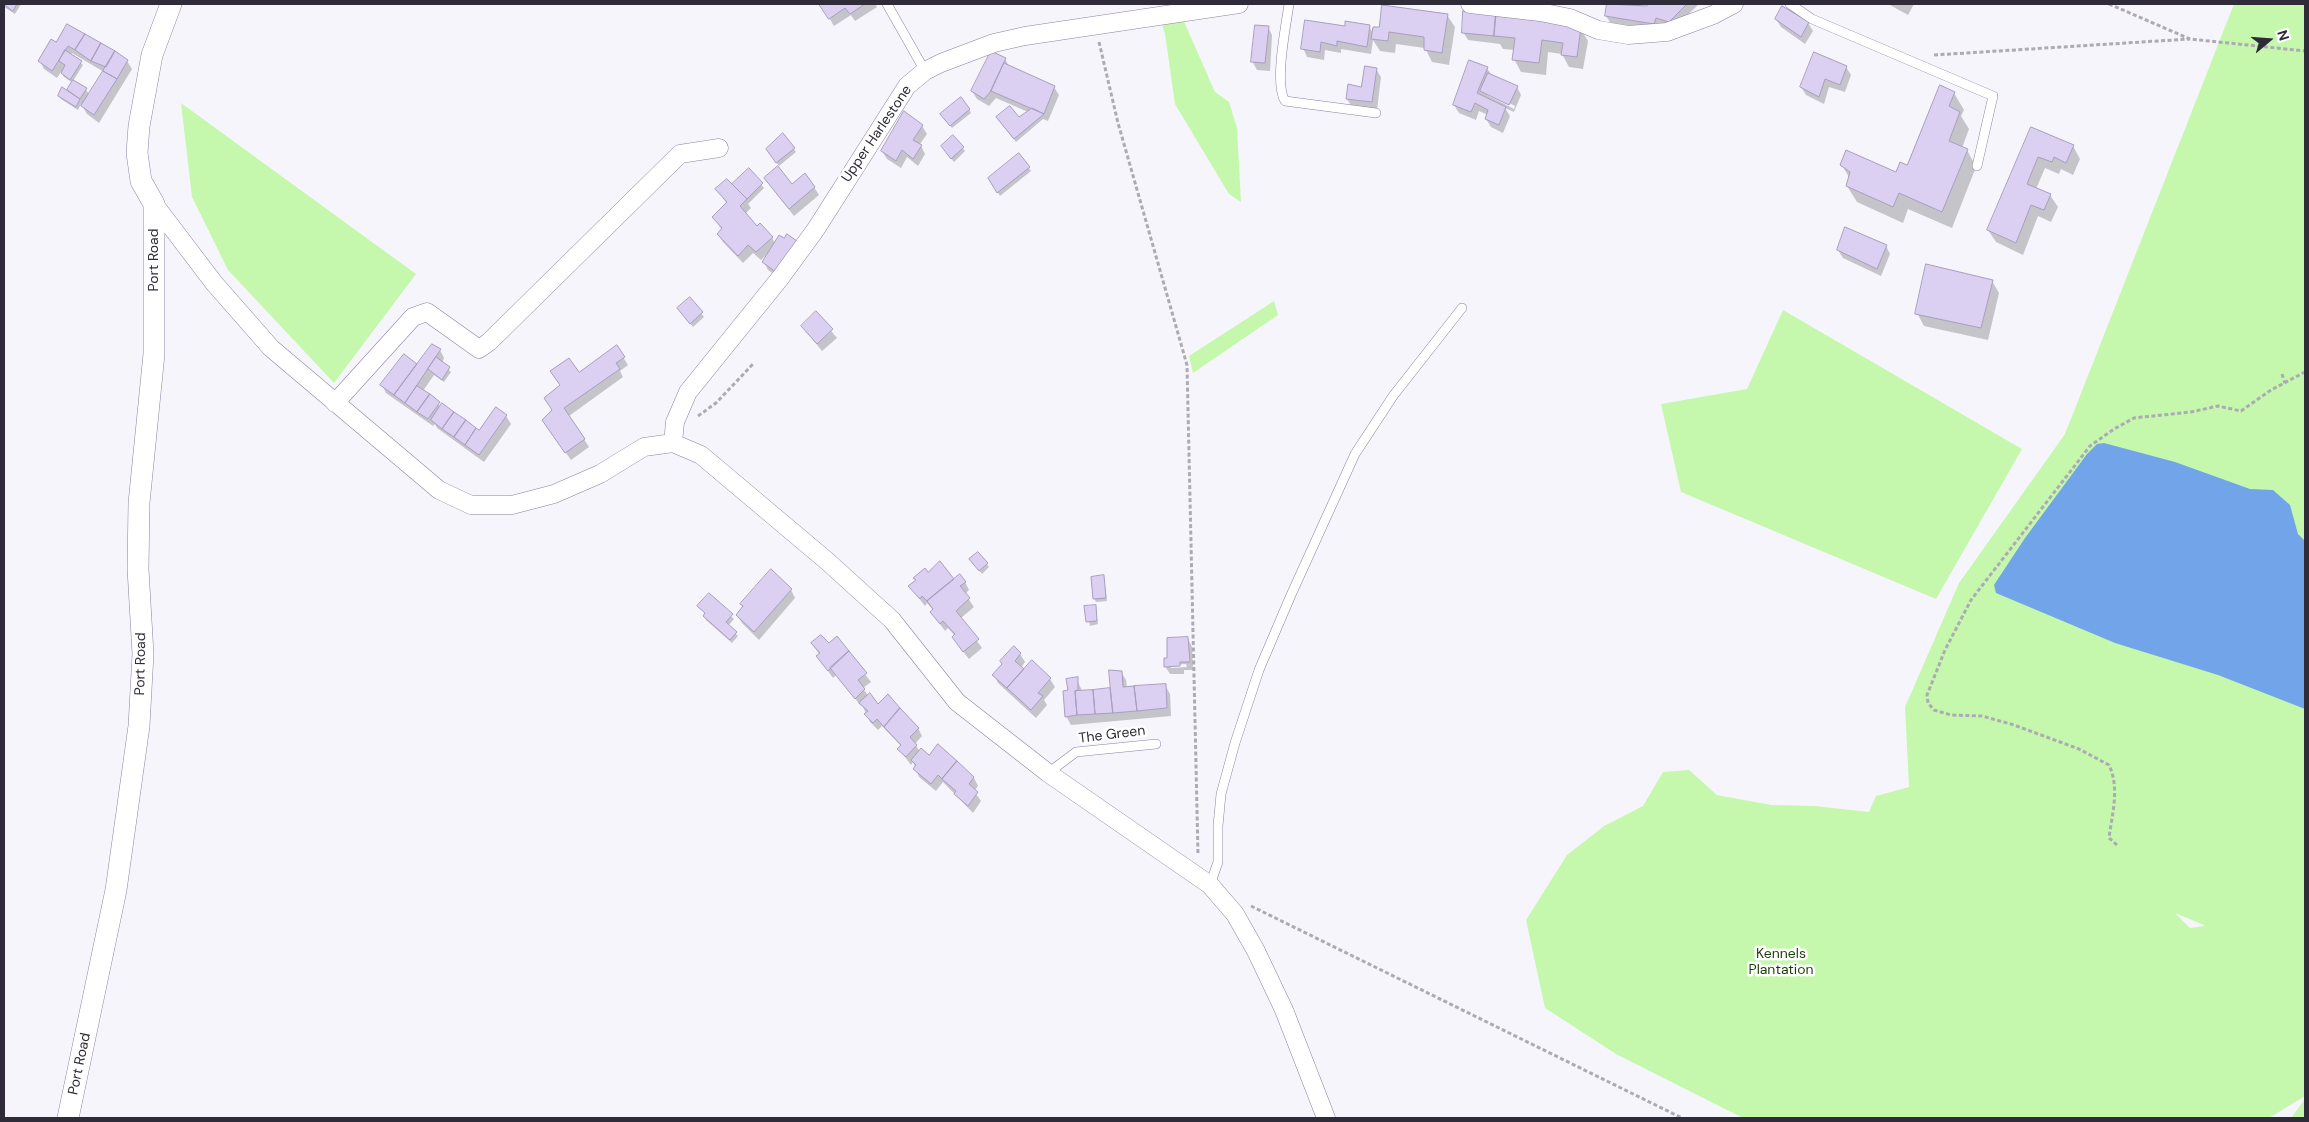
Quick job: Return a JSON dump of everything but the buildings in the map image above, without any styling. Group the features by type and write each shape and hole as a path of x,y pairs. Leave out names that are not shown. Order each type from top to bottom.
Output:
{"street":[{"path":"171,4 152,55 139,126 137,153 142,181 154,204 214,282 271,348 439,490 471,505 512,505 554,494 600,474 644,447 674,435 701,455 827,561 892,620 957,702 1048,773 1204,881 1235,914 1256,951 1284,1010 1326,1118"},
{"name":"Upper Harlestone","path":"674,435 674,422 688,392 816,229 907,86 925,70 994,43 1079,27 1239,4"},
{"path":"1470,4 1540,12 1570,18 1598,30 1628,35 1667,32 1713,15 1734,4"},
{"path":"335,403 413,317 427,312 479,349 489,342 680,154 719,148"},
{"name":"Port Road","path":"68,1118 116,890 139,726 143,654 138,569 139,503 154,354 154,204"}],"lane":[{"path":"887,4 925,70"},
{"path":"1289,4 1280,79 1280,93 1285,101 1376,113"},
{"path":"1790,4 1812,19 1906,57 1993,96 1977,166"},
{"path":"1204,881 1218,862 1218,826 1221,794 1230,760 1259,670 1291,595 1355,454 1393,396 1462,308"},
{"name":"The Green","path":"1048,773 1076,752 1156,744"}],"path":[{"path":"2109,4 2190,39"},
{"path":"1079,27 1096,30 1118,123 1187,366 1204,881"},
{"path":"1906,57 2190,39 2305,52"},
{"path":"674,435 716,403 753,364"},
{"path":"2117,845 2109,838 2115,781 2109,765 2079,749 2021,727 1982,716 1951,715 1934,710 1928,703 1927,695 1932,682 1955,627 1970,600 2090,446 2134,418 2192,412 2218,406 2241,411 2305,372"},
{"path":"2282,374 2285,383"},
{"path":"1250,905 1682,1118"}],"green space":[{"name":"Kennels Plantation","path":"2234,4 2305,4 2305,1096 2269,1118 1743,1118 1616,1054 1545,1008 1526,920 1567,855 1604,826 1643,806 1663,772 1689,770 1717,795 1771,805 1815,806 1869,812 1876,796 1909,787 1905,707 1959,583 2065,434","holes":["2175,913 2204,925 2190,928"]},
{"path":"1182,17 1215,92 1229,102 1237,128 1241,202 1229,194 1175,104 1165,34 1161,22"},
{"path":"181,103 416,274 334,383 228,270 192,197"},
{"path":"1274,301 1278,315 1193,373 1189,356"},
{"path":"1783,310 2022,449 1936,599 1681,492 1661,404 1747,389"},
{"path":"2305,1099 2305,1118 2291,1118"}],"water":[{"path":"2104,443 2175,462 2250,489 2273,490 2290,505 2298,534 2305,541 2305,709 2218,675 2115,643 1996,593 1994,585 2025,538 2087,454 2097,444"}]}
